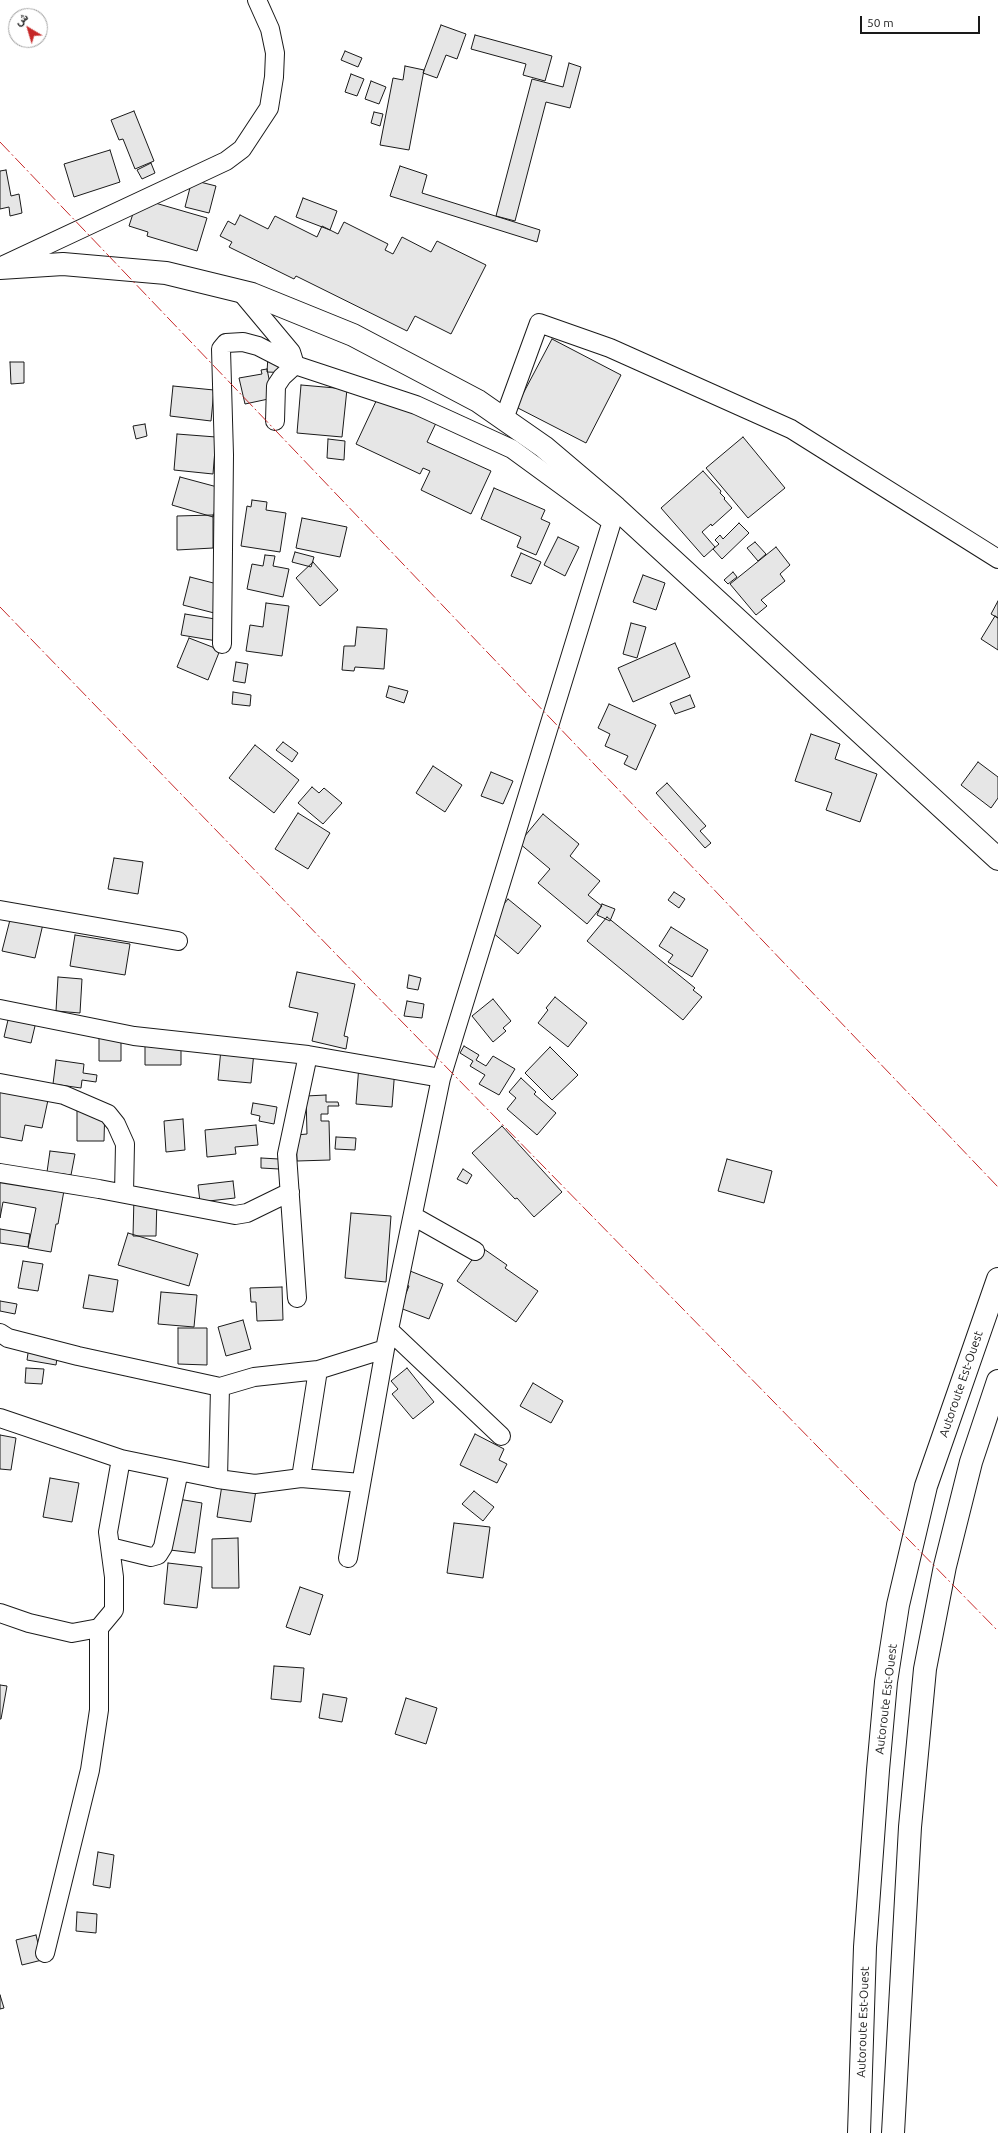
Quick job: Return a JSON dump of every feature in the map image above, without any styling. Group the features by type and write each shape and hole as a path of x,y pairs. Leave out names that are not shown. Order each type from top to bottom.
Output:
{"main road":[{"path":"0,268 63,264 158,272 252,294 354,335 478,401 544,447 614,515 998,859"},
{"name":"Autoroute Est-Ouest","path":"859,2133 865,1947 878,1770 886,1682 898,1605 926,1486 998,1279"},
{"path":"893,2133 910,1820 925,1669 945,1566 965,1484 998,1381"}],"street":[{"path":"0,268 226,160 242,149 268,108 274,77 274,53 270,29 257,0"},
{"path":"240,291 291,352 295,365"},
{"path":"504,419 539,323 610,348 791,429 998,559"},
{"path":"222,644 224,455 221,348 226,343 243,342 258,346 295,365 416,405 512,449 614,515 441,1078 385,1349 348,1558"},
{"path":"275,421 276,386 282,377 295,365"},
{"path":"0,910 178,941"},
{"path":"0,1009 134,1036 308,1055 441,1078"},
{"path":"297,1298 287,1154 308,1055"},
{"path":"0,1083 64,1094 108,1114 116,1124 125,1144 124,1193"},
{"path":"0,1174 124,1193 235,1214 247,1212 290,1192"},
{"path":"413,1216 475,1251"},
{"path":"389,1330 501,1436"},
{"path":"0,1333 8,1338 78,1356 220,1387 254,1377 318,1370 385,1349"},
{"path":"301,1478 318,1370"},
{"path":"218,1479 220,1387"},
{"path":"0,1418 121,1459 218,1479 256,1484 301,1478 362,1483"},
{"path":"0,1614 29,1623 72,1633 99,1628 114,1610 114,1577 108,1532 121,1459"},
{"path":"110,1547 151,1557 158,1555 163,1547 179,1471"},
{"path":"45,1953 90,1770 99,1710 99,1628"}],"building":[{"path":"441,25 466,34 457,59 446,55 437,78 423,73"},
{"path":"475,35 552,56 545,81 523,75 526,64 471,49"},
{"path":"345,51 362,58 358,67 341,60"},
{"path":"569,63 581,67 570,108 546,102 515,221 496,216 532,79 563,87"},
{"path":"405,66 424,70 409,150 380,145 393,78 403,80"},
{"path":"351,74 364,79 357,96 345,92"},
{"path":"371,81 386,87 379,104 365,99"},
{"path":"134,111 154,161 135,169 123,139 119,140 111,120"},
{"path":"374,112 383,114 380,126 371,123"},
{"path":"110,150 120,182 74,197 64,164"},
{"path":"151,163 155,173 142,179 137,170"},
{"path":"400,166 427,175 422,193 540,230 537,242 390,196"},
{"path":"6,170 11,196 19,194 22,213 10,216 9,207 0,209 0,171"},
{"path":"192,180 216,186 209,213 185,207"},
{"path":"138,198 207,218 197,251 147,236 148,232 129,226"},
{"path":"303,198 337,211 330,230 296,217"},
{"path":"240,215 268,229 275,216 317,237 322,226 338,234 344,222 388,244 385,250 393,254 402,237 431,252 437,241 486,265 451,334 415,316 407,331 296,276 294,279 229,247 232,242 220,236 228,221 235,225"},
{"path":"552,339 621,375 586,443 516,407"},
{"path":"268,356 291,373 267,372"},
{"path":"10,362 24,362 24,383 11,384"},
{"path":"267,369 273,398 245,404 239,378 262,374 261,370"},
{"path":"301,385 347,389 342,437 297,433"},
{"path":"173,386 214,390 211,421 170,416"},
{"path":"378,397 436,423 427,442 491,471 471,514 421,490 430,471 423,468 420,474 356,444"},
{"path":"145,424 147,436 136,439 133,426"},
{"path":"177,434 216,437 213,474 174,470"},
{"path":"743,437 785,488 748,518 706,468"},
{"path":"328,439 345,441 344,460 327,458"},
{"path":"703,471 721,491 720,493 732,508 712,526 711,524 702,532 715,547 704,557 661,508"},
{"path":"180,477 221,488 213,517 172,505"},
{"path":"494,488 545,510 541,519 550,523 536,555 517,547 521,537 481,519"},
{"path":"252,500 267,502 266,510 286,513 280,552 241,546 247,506 251,507"},
{"path":"213,515 213,548 177,550 177,516"},
{"path":"302,518 347,527 340,557 296,548"},
{"path":"739,523 749,533 722,559 713,549 719,544 715,540 720,535 723,539"},
{"path":"558,537 579,547 565,576 544,565"},
{"path":"755,542 766,554 758,561 747,548"},
{"path":"776,547 790,565 780,574 785,581 761,600 767,606 756,615 730,584"},
{"path":"295,552 314,557 311,567 292,562"},
{"path":"521,553 541,562 531,584 511,576"},
{"path":"265,555 275,556 273,566 289,569 283,597 247,589 252,564 263,566"},
{"path":"313,562 338,590 320,606 296,578"},
{"path":"733,572 737,577 728,584 724,580"},
{"path":"643,575 665,583 656,610 633,602"},
{"path":"190,577 225,586 218,614 183,605"},
{"path":"998,601 998,618 991,614"},
{"path":"266,603 289,606 282,656 246,651 250,625 263,627"},
{"path":"185,614 227,621 223,642 181,635"},
{"path":"995,616 998,618 998,650 981,639"},
{"path":"631,623 646,627 637,658 623,654"},
{"path":"357,627 387,629 384,669 355,667 354,671 342,670 344,646 355,646"},
{"path":"189,638 220,650 208,680 177,667"},
{"path":"675,643 690,677 633,702 618,668"},
{"path":"236,662 248,664 245,683 233,681"},
{"path":"389,686 408,691 404,703 386,697"},
{"path":"233,692 251,695 250,706 232,704"},
{"path":"690,695 695,707 675,714 670,703"},
{"path":"609,704 656,725 636,770 624,764 628,756 605,746 610,734 598,728"},
{"path":"811,734 840,744 835,759 877,774 860,822 826,810 832,793 795,781"},
{"path":"283,742 298,753 292,762 276,750"},
{"path":"255,745 299,780 274,813 229,778"},
{"path":"978,762 998,777 998,798 991,808 961,785"},
{"path":"433,766 462,785 445,812 416,793"},
{"path":"491,772 513,781 503,804 481,796"},
{"path":"667,783 706,826 700,831 711,843 705,848 656,793"},
{"path":"312,787 319,793 324,788 342,803 323,824 298,803"},
{"path":"298,813 330,833 308,869 275,849"},
{"path":"543,814 579,844 570,856 600,881 588,895 602,906 587,924 538,883 550,869 519,843"},
{"path":"114,858 143,862 138,894 108,889"},
{"path":"674,892 685,899 679,908 668,900"},
{"path":"508,899 541,926 518,954 492,932 498,925 492,919"},
{"path":"602,904 615,909 610,921 597,915"},
{"path":"11,916 43,924 35,958 2,951"},
{"path":"607,917 695,988 693,990 702,997 683,1020 587,941"},
{"path":"671,927 708,950 692,977 668,962 673,955 659,946"},
{"path":"75,935 130,944 125,975 70,966"},
{"path":"297,972 355,984 344,1036 348,1037 346,1049 312,1041 318,1013 289,1007"},
{"path":"409,975 421,978 418,990 407,988"},
{"path":"58,977 82,979 80,1013 56,1011"},
{"path":"555,997 587,1023 568,1047 538,1023 548,1010 546,1008"},
{"path":"493,999 511,1021 503,1028 506,1031 493,1042 472,1016"},
{"path":"407,1001 424,1004 422,1018 404,1016"},
{"path":"12,1003 39,1009 31,1043 4,1037"},
{"path":"99,1035 121,1035 121,1061 99,1061"},
{"path":"145,1036 181,1036 181,1065 145,1065"},
{"path":"464,1046 479,1055 476,1060 486,1066 493,1056 515,1069 499,1095 479,1084 485,1075 470,1066 473,1061 460,1053"},
{"path":"550,1047 578,1075 552,1100 525,1073"},
{"path":"221,1049 254,1052 251,1083 218,1080"},
{"path":"56,1060 84,1064 83,1073 97,1075 96,1082 82,1080 81,1088 53,1084"},
{"path":"359,1065 395,1068 392,1107 356,1104"},
{"path":"521,1078 536,1092 534,1094 556,1113 537,1135 507,1109 516,1098 509,1092"},
{"path":"0,1080 48,1100 42,1128 25,1125 22,1141 0,1137"},
{"path":"326,1095 326,1102 338,1102 339,1106 328,1106 328,1114 321,1114 321,1121 329,1121 330,1160 297,1161 296,1135 307,1134 306,1096"},
{"path":"253,1103 277,1107 274,1124 259,1121 260,1116 251,1114"},
{"path":"77,1104 105,1104 104,1141 77,1141"},
{"path":"183,1119 185,1150 166,1152 164,1121"},
{"path":"256,1125 258,1145 235,1147 236,1154 207,1157 205,1130"},
{"path":"502,1126 562,1192 534,1217 472,1153"},
{"path":"336,1137 356,1138 355,1150 335,1149"},
{"path":"50,1151 75,1154 71,1175 47,1172"},
{"path":"261,1158 279,1159 279,1169 261,1168"},
{"path":"727,1159 772,1171 764,1203 718,1191"},
{"path":"463,1169 472,1175 467,1184 457,1179"},
{"path":"0,1174 65,1185 51,1252 28,1248 36,1208 3,1202 0,1218"},
{"path":"233,1181 235,1198 200,1202 198,1185"},
{"path":"134,1197 157,1198 156,1236 133,1236"},
{"path":"351,1213 391,1216 386,1282 345,1278"},
{"path":"0,1229 30,1234 28,1247 0,1243"},
{"path":"128,1233 198,1254 189,1286 118,1265"},
{"path":"481,1247 507,1265 505,1268 538,1291 516,1322 457,1281"},
{"path":"23,1261 43,1264 38,1291 18,1288"},
{"path":"410,1271 443,1284 429,1319 400,1308 409,1286 405,1284"},
{"path":"89,1275 118,1280 113,1312 83,1308"},
{"path":"282,1287 283,1320 257,1321 256,1302 251,1302 250,1288"},
{"path":"161,1292 197,1295 194,1327 158,1324"},
{"path":"0,1301 17,1304 15,1314 0,1311"},
{"path":"243,1320 251,1349 226,1356 218,1327"},
{"path":"178,1328 207,1328 207,1365 178,1364"},
{"path":"30,1340 59,1345 56,1365 27,1360"},
{"path":"26,1368 44,1369 42,1384 25,1383"},
{"path":"407,1368 434,1402 413,1419 392,1394 398,1389 391,1381"},
{"path":"533,1383 563,1401 551,1423 520,1406"},
{"path":"475,1434 504,1449 499,1460 507,1464 497,1483 460,1465"},
{"path":"0,1435 16,1438 11,1470 0,1469"},
{"path":"50,1478 79,1483 72,1522 43,1517"},
{"path":"222,1485 256,1490 251,1522 217,1517"},
{"path":"474,1491 494,1507 483,1521 462,1504"},
{"path":"178,1499 202,1503 195,1553 170,1550"},
{"path":"454,1523 490,1527 483,1578 447,1573"},
{"path":"238,1538 239,1588 212,1588 212,1539"},
{"path":"168,1563 202,1567 197,1608 164,1604"},
{"path":"300,1587 323,1595 310,1635 286,1627"},
{"path":"274,1666 304,1668 301,1702 271,1699"},
{"path":"0,1685 7,1686 1,1719 0,1719"},
{"path":"323,1694 347,1698 342,1722 319,1718"},
{"path":"406,1698 437,1708 426,1744 395,1734"},
{"path":"98,1852 114,1855 110,1888 93,1885"},
{"path":"77,1912 97,1914 96,1933 76,1931"},
{"path":"36,1935 42,1960 22,1965 16,1940"},
{"path":"0,1995 4,2008 0,2009"}],"power":[{"path":"0,142 998,1187"},
{"path":"0,607 364,983 998,1631"}]}
